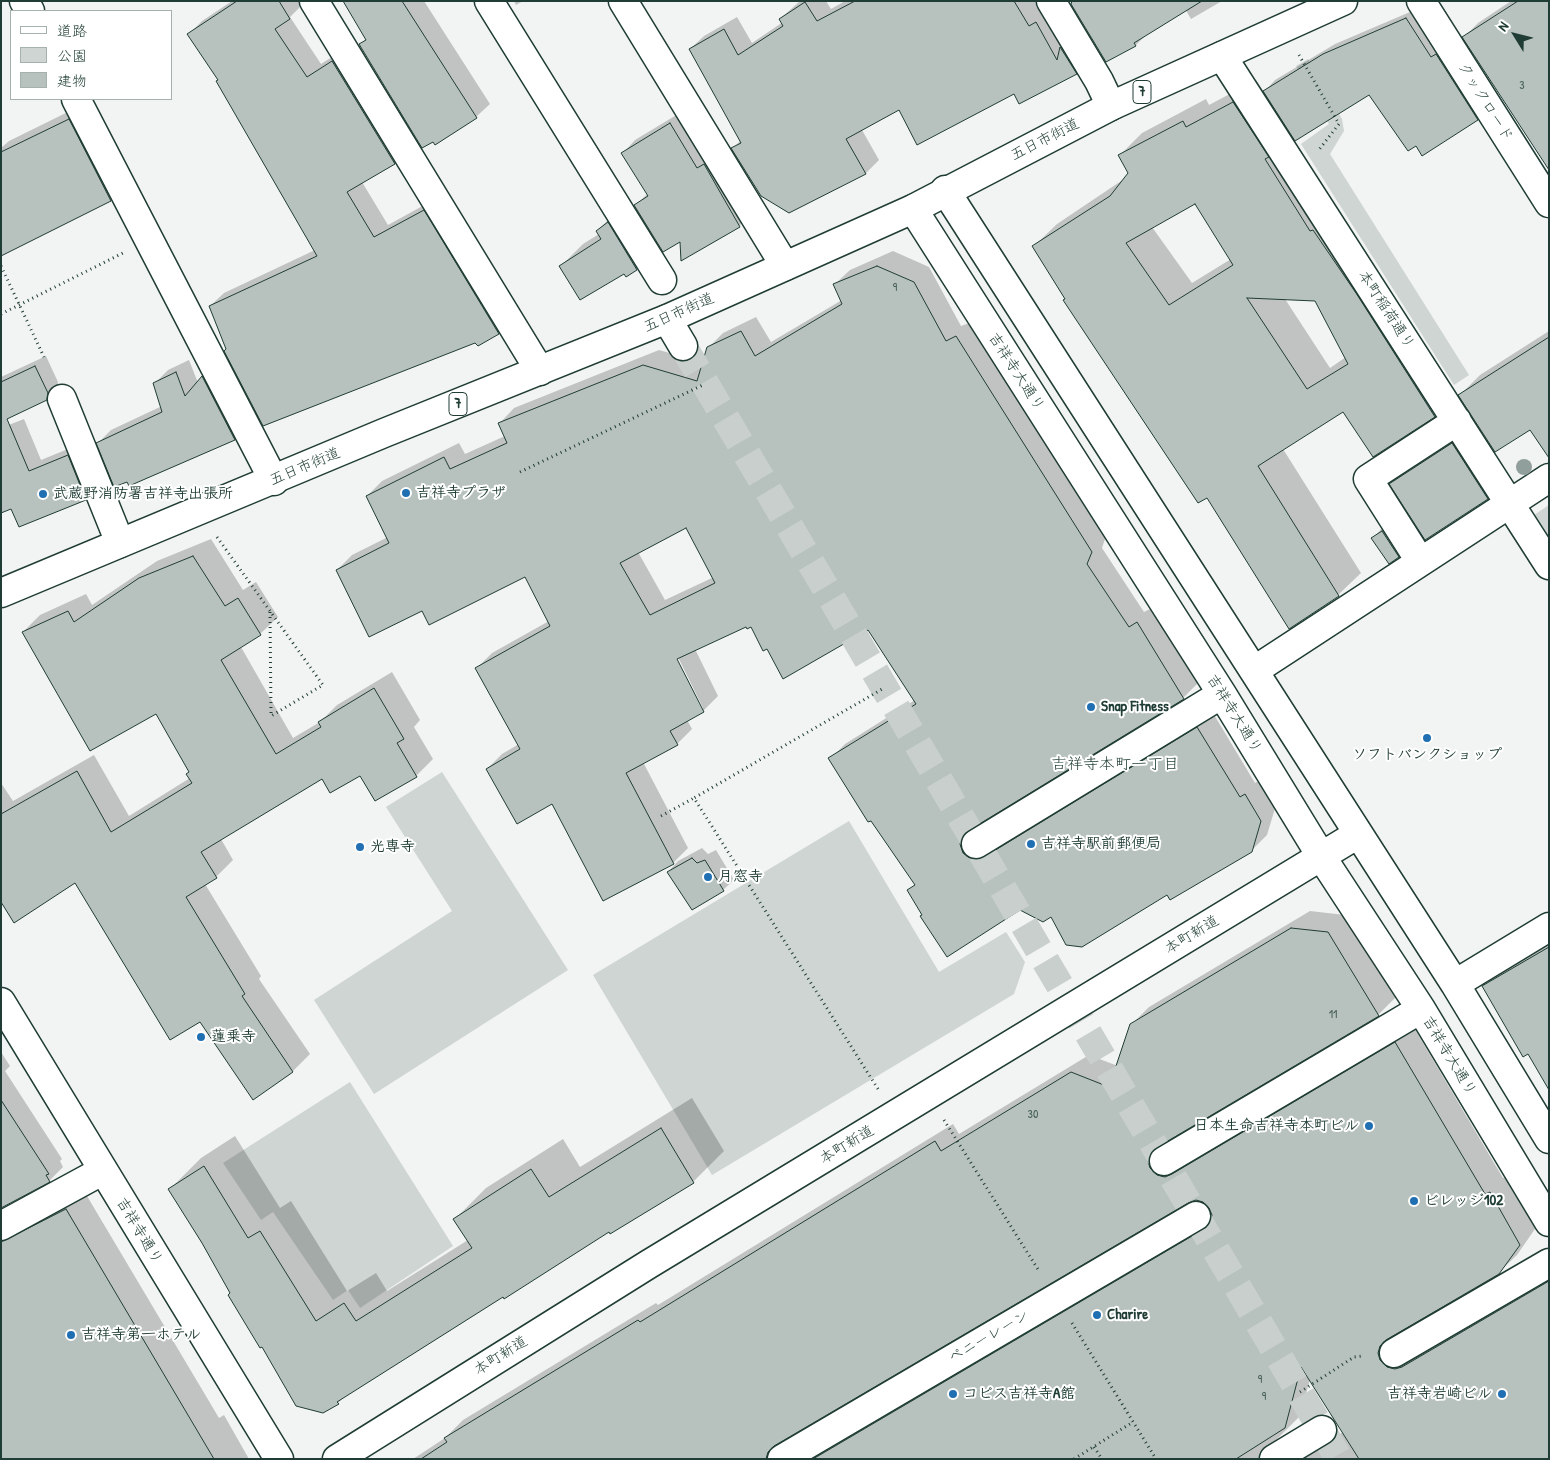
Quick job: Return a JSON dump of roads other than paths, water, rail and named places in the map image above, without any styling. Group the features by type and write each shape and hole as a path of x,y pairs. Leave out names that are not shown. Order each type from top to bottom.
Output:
{"street":[{"path":"314,1 540,371"},
{"path":"490,1 662,280"},
{"path":"623,1 786,266"},
{"path":"1051,1 1099,81 1111,106"},
{"name":"五日市街道","path":"1,593 667,319 912,208 1111,106 1343,1"},
{"name":"クックロード","path":"1421,1 1549,204"},
{"name":"本町稲荷通り","path":"1222,56 1549,565"},
{"path":"77,100 274,481"},
{"path":"945,190 1456,984 1549,1139"},
{"name":"吉祥寺大通り","path":"912,208 1222,694 1321,856 1421,1009 1549,1222"},
{"path":"667,319 683,346"},
{"path":"62,399 120,543"},
{"path":"1420,562 1368,479 1457,421"},
{"path":"1255,670 1549,478"},
{"path":"976,844 1222,694"},
{"name":"本町新道","path":"337,1459 649,1264 1358,834"},
{"path":"1456,984 1549,927"},
{"name":"吉祥寺通り","path":"1,1002 102,1171 279,1459"},
{"path":"1164,1161 1421,1009"},
{"path":"1,1226 102,1171"},
{"name":"ペニーレーン","path":"782,1459 1196,1216"},
{"path":"1394,1353 1549,1263"},
{"path":"1274,1459 1322,1430"}],"tunnel":[{"path":"683,346 1339,1459"}],"place":[{"name":"吉祥寺プラザ","path":"406,493"},
{"name":"武蔵野消防署吉祥寺出張所","path":"43,494"},
{"name":"Snap Fitness","path":"1091,707"},
{"name":"ソフトバンクショップ","path":"1427,738"},
{"name":"吉祥寺駅前郵便局","path":"1031,844"},
{"name":"光専寺","path":"360,847"},
{"name":"月窓寺","path":"708,877"},
{"name":"蓮乗寺","path":"201,1037"},
{"name":"日本生命吉祥寺本町ビル","path":"1369,1126"},
{"name":"ビレッジ102","path":"1414,1201"},
{"name":"Charire","path":"1097,1315"},
{"name":"吉祥寺第一ホテル","path":"71,1335"},
{"name":"コピス吉祥寺A館","path":"953,1394"},
{"name":"吉祥寺岩崎ビル","path":"1502,1394"}],"district":[{"name":"吉祥寺本町一丁目","path":"1115,765"}]}
